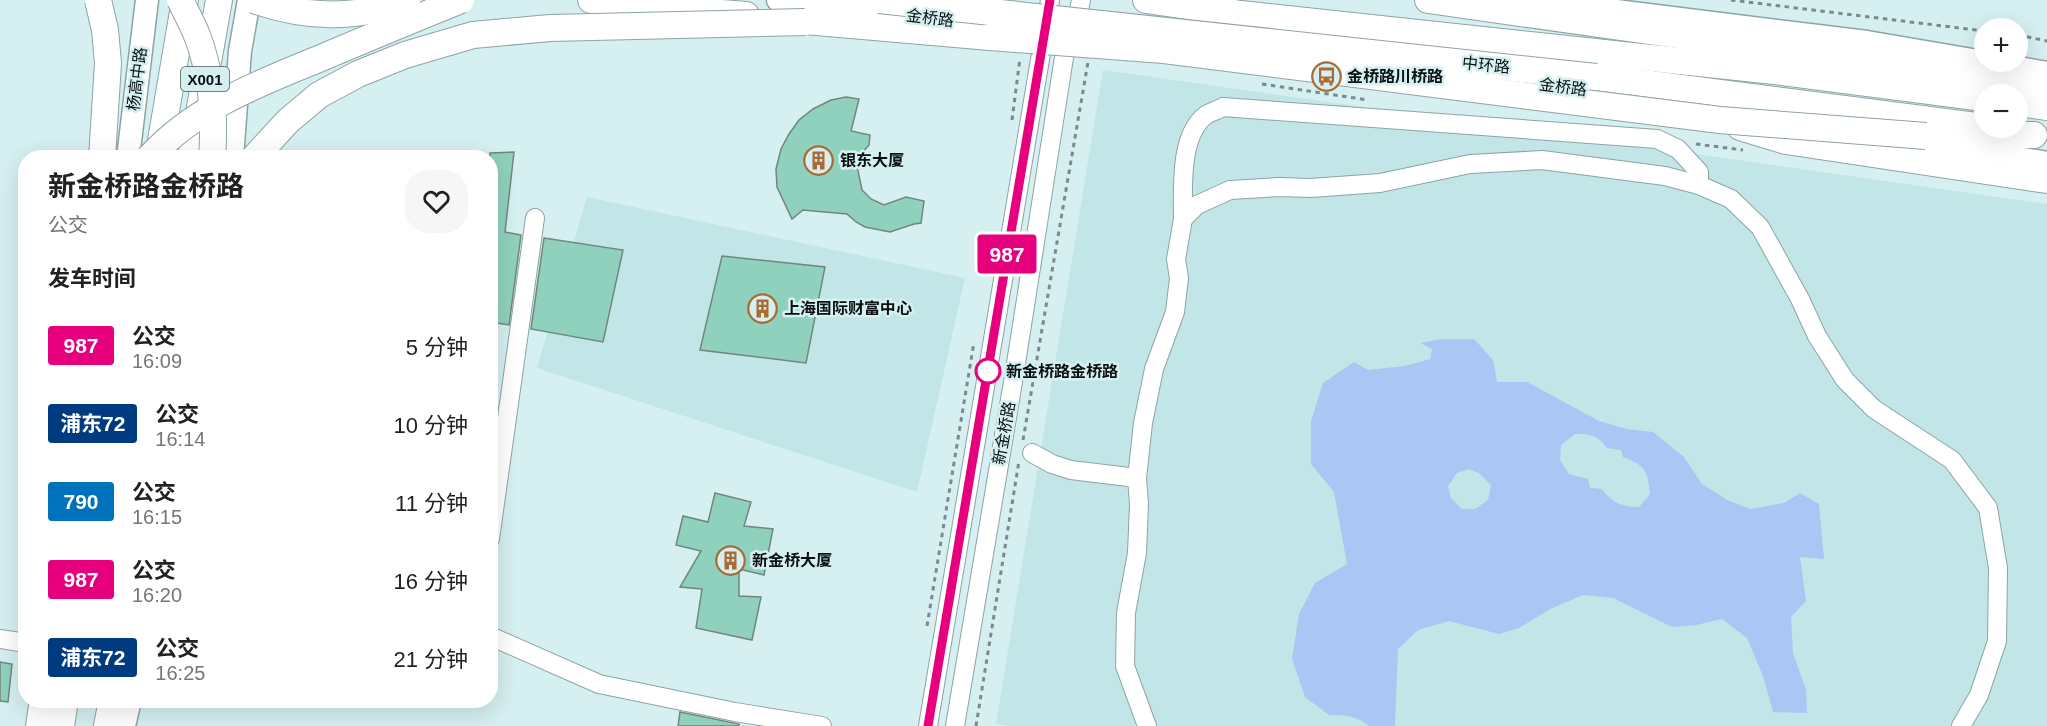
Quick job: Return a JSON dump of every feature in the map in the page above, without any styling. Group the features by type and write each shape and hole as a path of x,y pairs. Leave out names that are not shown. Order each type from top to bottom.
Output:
{"highway":[{"path":"98,0 105,30 108,63 103,150"},
{"path":"180,0 198,38 210,81 214,130 213,150"},
{"name":"杨高中路","path":"159,150 185,0"},
{"name":"X001","path":"192,150 219,0"},
{"path":"254,0 292,11 331,16 372,11 407,0"},
{"path":"155,150 188,122 226,99 460,0"},
{"path":"591,0 622,5 717,12 805,22 1164,50 1720,120 1926,136 2040,136"},
{"name":"中环路","path":"879,0 1596,77 1974,126"},
{"name":"中环路","path":"1146,0 1241,14 1608,52 1974,97"},
{"path":"1428,0 2047,87"},
{"path":"911,3 1164,50"},
{"path":"261,150 288,121 320,95 358,74 405,55 473,35 550,28 805,22"},
{"path":"2028,104 2047,107"},
{"path":"1720,120 1786,141 2047,180"},
{"path":"39,726 42,708"},
{"path":"61,726 64,708"},
{"path":"95,726 98,708"},
{"path":"107,726 110,708"}],"main road":[{"name":"杨高中路","path":"129,150 147,0"},
{"name":"X001","path":"233,150 240,51 249,0"},
{"name":"金桥路","path":"778,0 1034,31"},
{"name":"金桥路","path":"996,0 1080,7 1335,58 1727,109 2047,163"},
{"path":"1528,0 1867,42 2047,73"},
{"path":"1034,31 1080,7"},
{"path":"47,726 50,708"},
{"path":"124,726 128,708"}],"street":[{"name":"新金桥路","path":"928,726 1034,31 1049,3"},
{"name":"新金桥路","path":"955,726 1014,376 1065,51 1080,7"},
{"path":"1147,726 1125,666 1126,613 1137,553 1139,504 1137,478 1143,423 1154,369 1175,312 1179,279 1176,259 1182,219 1183,173 1191,132 1206,116 1223,107 1657,140 1678,149 1699,172 1699,185"},
{"path":"1182,219 1197,205 1230,190 1380,183 1470,164 1542,160 1665,176 1699,185 1731,199 1760,227 1800,299 1817,336 1845,380 1874,409 1952,460 1988,508 1998,568 1997,641 1979,695 1961,726"},
{"path":"498,482 535,218"},
{"path":"1025,452 1071,470 1137,478"},
{"path":"0,639 18,642"},
{"path":"498,640 598,684 735,712 822,726"}],"path":[{"path":"1731,0 1974,30"},
{"path":"1010,130 1034,31"},
{"path":"2028,37 2047,41"},
{"path":"976,726 994,609 1025,452 1088,58"},
{"path":"926,634 975,341"}],"shaded area":[{"path":"1103,70 2047,204 2047,726 1011,726 996,724"},
{"name":"上海国际财富中心","path":"587,197 965,278 917,492 537,368"}],"water":[{"path":"1443,339 1474,339 1493,360 1497,382 1527,382 1599,421 1626,429 1653,432 1684,457 1702,484 1729,501 1751,509 1784,503 1800,493 1819,504 1824,559 1800,557 1806,601 1791,617 1793,653 1806,690 1807,713 1773,712 1763,676 1747,638 1722,619 1696,625 1672,627 1613,598 1583,595 1550,609 1519,628 1499,634 1449,621 1418,630 1398,649 1395,726 1369,726 1356,718 1329,715 1305,697 1292,659 1299,614 1315,583 1347,564 1334,492 1311,464 1311,421 1323,383 1354,362 1368,370 1405,366 1430,359 1432,349 1420,343","holes":["1575,434 1593,436 1607,448 1621,450 1623,457 1641,466 1648,480 1650,494 1639,507 1618,503 1602,489 1590,488 1588,479 1569,474 1560,460 1561,445","1469,469 1479,473 1491,485 1488,500 1475,509 1462,509 1451,498 1448,486 1457,473"]}],"building":[{"name":"银东大厦","path":"846,97 859,99 851,131 870,135 869,145 862,153 857,166 862,190 871,199 884,205 906,197 924,201 921,223 890,232 865,227 847,214 803,210 792,219 777,187 776,169 781,149 799,120 813,109 831,100"},
{"path":"514,152 505,232 521,235 509,325 498,323 498,153"},
{"path":"544,238 623,250 603,342 531,329"},
{"name":"上海国际财富中心","path":"722,256 825,267 806,363 700,350"},
{"name":"新金桥大厦","path":"715,493 751,502 744,526 773,529 764,575 739,569 739,596 761,597 752,640 696,628 702,589 680,587 701,551 676,545 683,516 708,522"},
{"path":"0,662 12,664 8,702 0,701"},
{"path":"680,712 739,724 739,726 678,726"}],"bus line":[{"name":"987","path":"928,726 1050,0"}],"place":[{"name":"金桥路川桥路","path":"1326,76"},
{"name":"银东大厦","path":"819,160"},
{"name":"上海国际财富中心","path":"763,308"},
{"name":"新金桥路金桥路","path":"988,371"},
{"name":"新金桥大厦","path":"731,560"}]}
